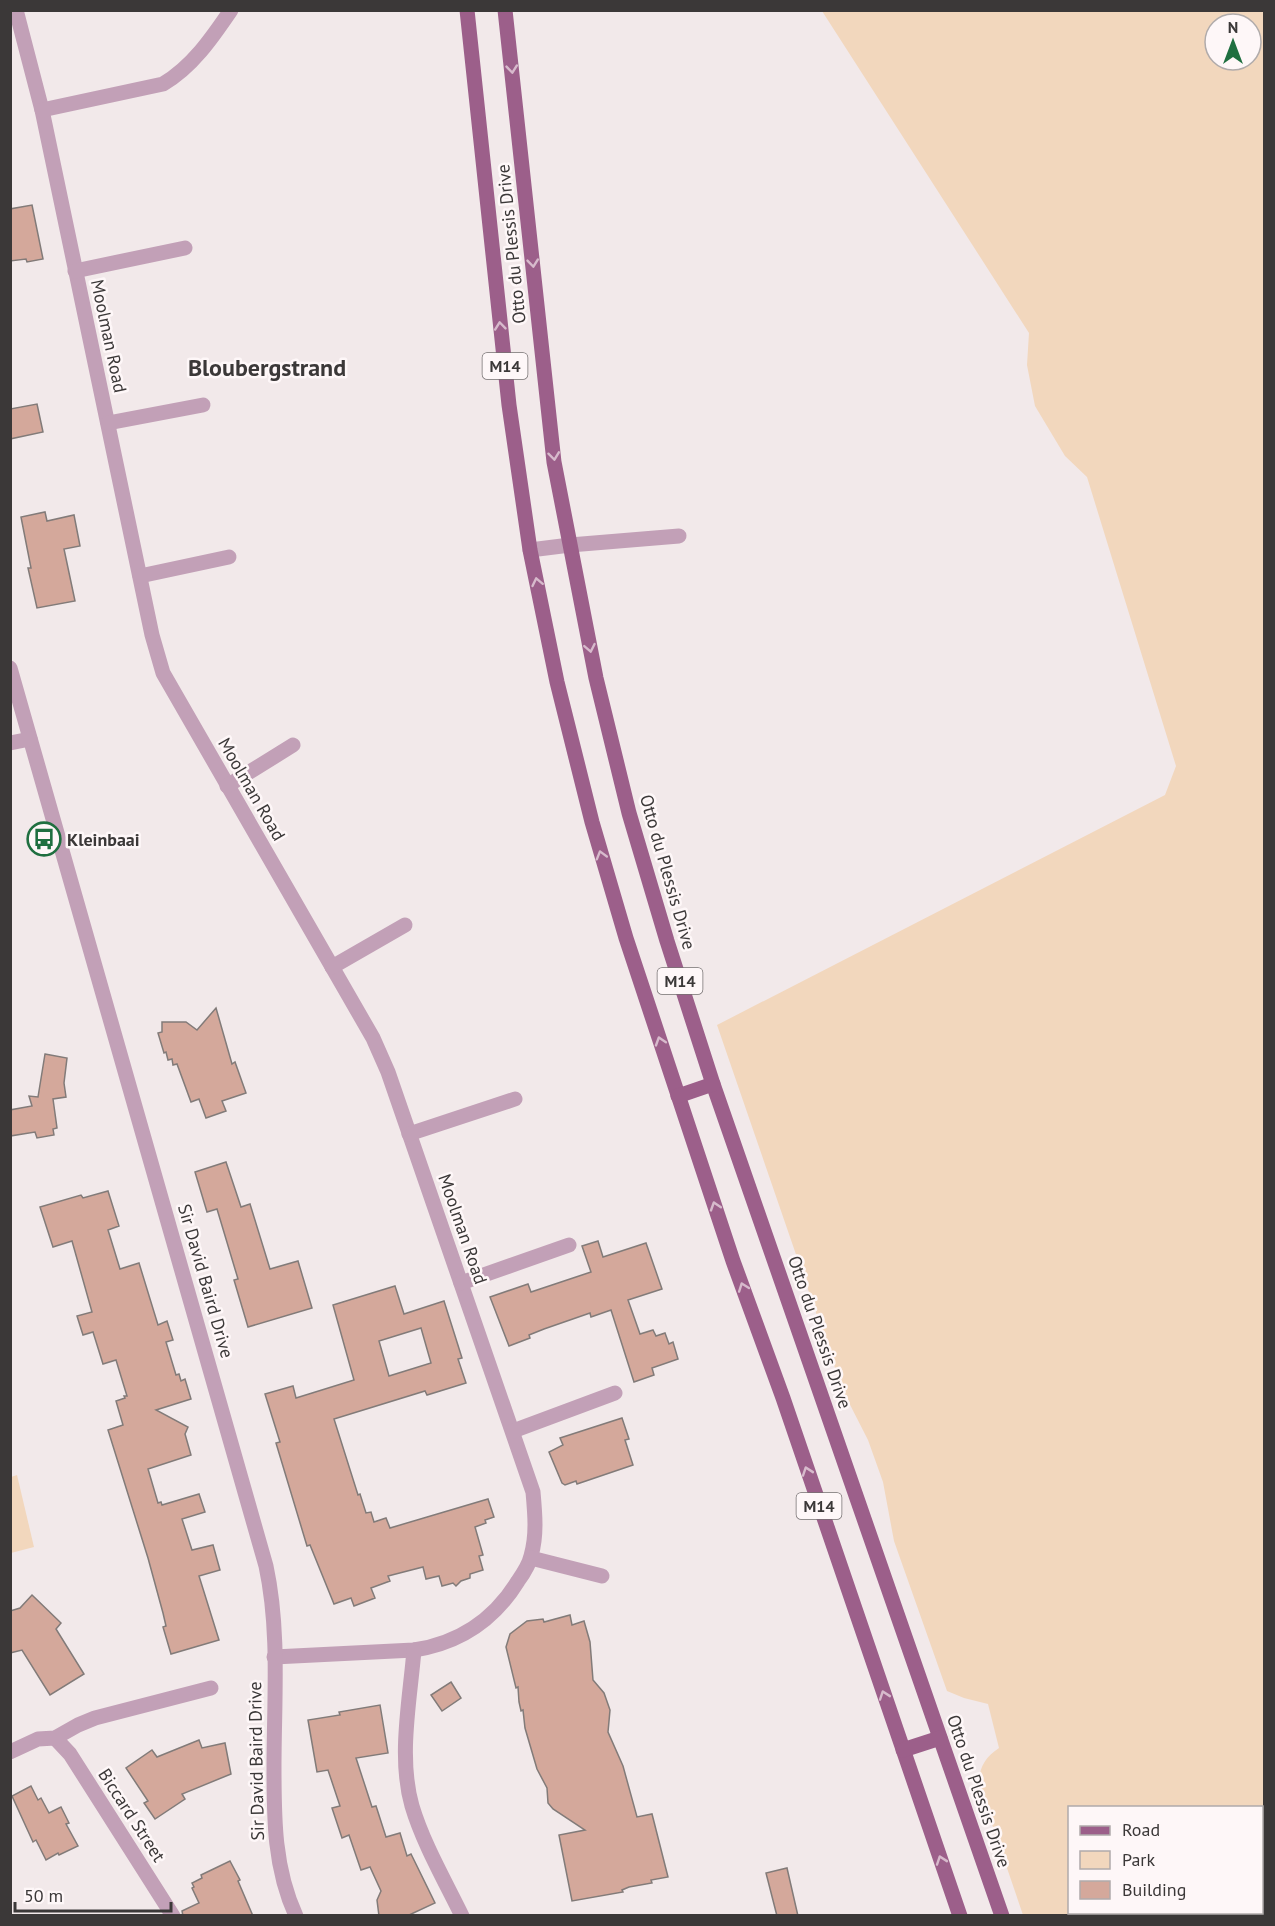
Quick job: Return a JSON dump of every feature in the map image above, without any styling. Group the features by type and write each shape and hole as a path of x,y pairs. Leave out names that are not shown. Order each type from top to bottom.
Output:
{"main road":[{"name":"Otto du Plessis Drive","path":"467,10 509,405 530,550 562,702 592,822 626,938 733,1261 783,1398 960,1916"},
{"name":"Otto du Plessis Drive","path":"505,10 554,462 596,678 629,813 713,1084 1002,1916"},
{"path":"678,1096 713,1084"},
{"path":"903,1750 940,1738"}],"street":[{"name":"Moolman Road","path":"16,10 42,110 152,635 163,673 373,1038 388,1072 533,1492 536,1519 531,1558 505,1601 483,1621 457,1638 435,1647 414,1650 274,1657"},
{"path":"42,110 163,84 177,76 192,62 231,10"},
{"path":"75,271 185,248"},
{"path":"108,423 203,405"},
{"path":"530,550 570,544 679,536"},
{"path":"140,576 229,557"},
{"name":"Sir David Baird Drive","path":"10,668 17,714 30,739 262,1553 270,1591 274,1657 274,1792 277,1850 283,1883 296,1916"},
{"path":"10,743 30,739"},
{"path":"227,786 293,745"},
{"path":"332,967 405,925"},
{"path":"409,1134 515,1099"},
{"path":"461,1283 569,1245"},
{"path":"513,1431 615,1393"},
{"path":"531,1558 603,1576"},
{"path":"414,1650 407,1744 412,1807 462,1916"},
{"path":"10,1752 38,1739 55,1738 95,1718 211,1688"},
{"name":"Biccard Street","path":"55,1738 70,1754 173,1916"}],"green space":[{"path":"822,11 1264,11 1264,1837 1263,1806 1068,1806 1068,1914 1195,1915 1023,1915 980,1789 983,1765 999,1748 988,1704 947,1691 894,1541 883,1482 868,1440 843,1391 717,1025 1165,795 1176,766 1087,477 1065,456 1035,406 1027,365 1029,333"},
{"path":"17,1475 34,1547 11,1553 11,1477"}],"building":[{"path":"32,205 43,259 27,262 26,259 10,261 10,209"},
{"path":"37,404 43,432 10,439 10,409"},
{"path":"45,512 47,521 74,515 80,546 64,549 75,601 37,608 28,568 31,568 21,517"},
{"path":"216,1008 232,1064 235,1062 246,1093 222,1101 226,1111 206,1118 199,1099 191,1102 177,1064 173,1065 172,1059 168,1060 158,1033 162,1032 162,1022 186,1022 197,1030"},
{"path":"45,1054 67,1058 64,1083 66,1097 53,1099 57,1128 53,1129 54,1135 37,1138 35,1132 10,1136 10,1110 32,1106 29,1096 38,1097"},
{"path":"226,1162 241,1207 250,1204 270,1269 298,1261 312,1308 248,1327 234,1280 238,1279 217,1209 207,1212 195,1172"},
{"path":"108,1191 119,1226 108,1230 120,1269 139,1263 158,1325 167,1321 173,1340 166,1342 176,1375 179,1374 181,1381 185,1379 191,1399 156,1410 188,1427 185,1434 191,1455 148,1469 158,1503 161,1502 162,1505 199,1494 205,1512 182,1519 192,1550 213,1545 220,1570 199,1576 219,1640 171,1654 148,1558 108,1430 123,1425 116,1401 127,1396 116,1360 103,1364 93,1332 83,1335 77,1316 92,1312 72,1241 53,1247 40,1207 81,1195 83,1198"},
{"path":"598,1241 603,1257 646,1243 662,1289 628,1300 640,1334 653,1330 656,1336 665,1333 669,1344 673,1342 678,1359 652,1368 654,1375 634,1382 611,1310 591,1317 590,1313 544,1329 529,1335 530,1338 509,1346 490,1297 528,1284 531,1292 591,1272 582,1246"},
{"path":"395,1286 404,1314 444,1301 462,1358 458,1359 466,1383 427,1395 425,1391 334,1419 358,1495 360,1494 366,1513 371,1512 374,1522 386,1518 390,1528 488,1499 494,1517 475,1527 483,1555 479,1556 483,1570 470,1574 470,1578 461,1581 456,1586 453,1583 442,1586 439,1576 426,1579 423,1567 388,1576 390,1581 371,1588 375,1598 354,1606 351,1598 334,1604 310,1545 307,1546 276,1443 280,1442 265,1394 293,1386 296,1398 354,1380 333,1305","holes":["421,1328 431,1363 389,1376 379,1341"]},
{"path":"622,1418 629,1439 625,1440 633,1465 577,1484 576,1481 565,1485 562,1483 549,1452 563,1445 560,1438"},
{"path":"32,1595 61,1623 56,1629 84,1674 50,1695 22,1650 10,1653 10,1611 20,1608"},
{"path":"570,1615 572,1625 584,1621 590,1642 593,1680 604,1693 610,1710 608,1732 623,1766 637,1817 652,1814 668,1877 651,1880 652,1883 629,1887 622,1890 623,1892 572,1901 559,1835 585,1830 553,1809 548,1803 547,1788 537,1769 525,1728 518,1687 516,1688 506,1647 510,1634 527,1621 543,1619 544,1622"},
{"path":"451,1682 461,1698 442,1711 431,1695"},
{"path":"380,1705 388,1753 356,1758 372,1807 376,1806 386,1837 400,1833 407,1856 411,1854 435,1903 407,1916 379,1916 377,1900 381,1891 370,1867 361,1870 349,1835 342,1838 332,1808 340,1806 328,1770 317,1772 308,1720"},
{"path":"199,1740 202,1748 225,1743 231,1774 182,1794 185,1799 155,1819 144,1803 148,1801 126,1768 152,1750 157,1757"},
{"path":"31,1786 38,1800 41,1798 49,1813 61,1807 69,1823 66,1824 78,1846 46,1860 36,1840 33,1842 12,1796"},
{"path":"230,1861 240,1880 238,1881 253,1916 183,1916 182,1911 199,1903 192,1883 202,1878 201,1875"},
{"path":"787,1868 798,1916 777,1916 766,1873"}],"place":[{"name":"Kleinbaai","path":"44,839"}],"district":[{"name":"Bloubergstrand","path":"267,367"}]}
